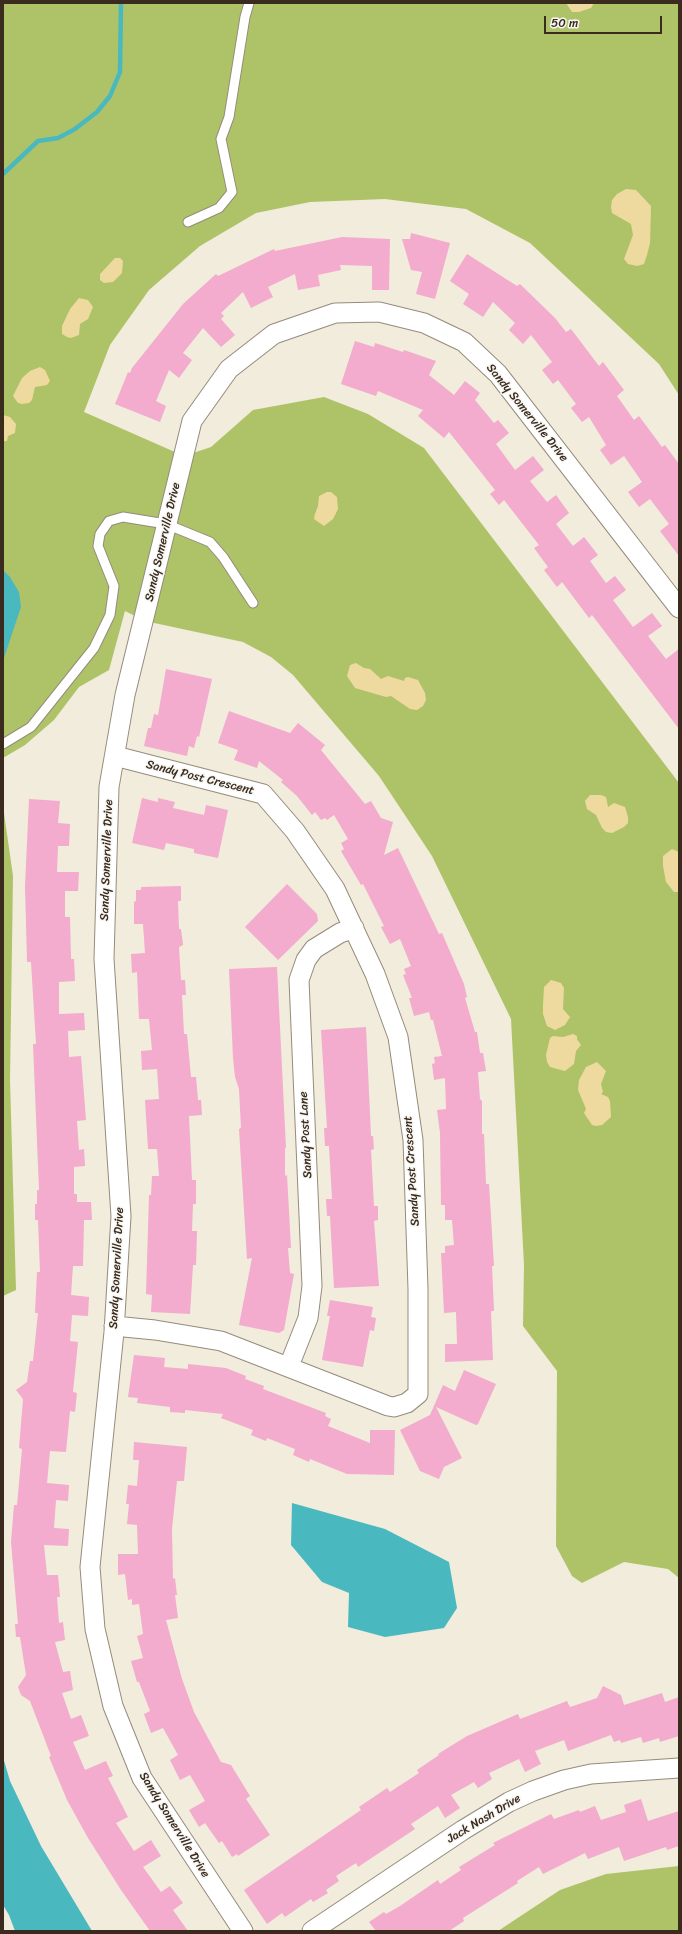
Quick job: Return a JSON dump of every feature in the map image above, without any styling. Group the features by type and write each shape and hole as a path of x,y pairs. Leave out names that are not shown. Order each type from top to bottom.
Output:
{"street":[{"name":"Sandy Somerville Drive","path":"243,1931 142,1778 113,1706 95,1629 90,1567 114,1326 121,1216 104,958 109,787 125,695 145,621 166,524 192,421 229,369 274,334 335,313 379,312 424,323 464,342 498,374 679,608"},
{"name":"Sandy Post Crescent","path":"114,756 263,794 295,831 335,889 354,928 375,974 398,1037 413,1140 418,1289 418,1394 407,1403 394,1407 388,1406 289,1366 221,1341 155,1330 114,1326"},
{"name":"Sandy Post Lane","path":"289,1366 308,1318 312,1286 299,980 306,960 314,949 340,933 354,928"},
{"name":"Jack Nash Drive","path":"312,1931 463,1830 509,1802 533,1791 564,1780 591,1774 679,1768"}],"lane":[{"path":"188,222 219,208 232,192 221,139 229,117 245,18 250,3"},
{"path":"3,744 31,727 94,648 110,615 114,586 98,546 100,534 109,521 123,517 166,524 210,542 223,557 253,603"}],"green space":[{"path":"3,3 679,3 679,395 659,364 530,243 466,209 385,199 310,202 256,213 200,246 149,290 110,345 84,412 184,456 211,447 253,410 324,397 368,414 424,448 679,783 679,1578 668,1569 624,1562 582,1583 572,1576 556,1546 557,1371 523,1326 524,1265 511,1019 432,856 379,776 293,675 271,657 243,642 145,621 125,611 109,670 79,687 54,720 25,745 3,758"},
{"path":"3,806 13,876 10,1080 16,1290 3,1296"},
{"path":"679,1866 679,1931 498,1931 560,1890 606,1874"}],"sand":[{"path":"566,3 594,3 591,8 579,12 572,12"},
{"path":"626,189 636,190 651,206 650,243 644,264 637,266 628,264 624,259 633,235 631,224 612,213 611,207 612,200 617,194"},
{"path":"115,258 120,258 123,261 122,273 113,282 104,283 100,280 100,274"},
{"path":"79,298 88,300 93,307 88,319 80,324 79,335 71,338 67,337 62,334 62,326 70,309"},
{"path":"40,367 45,370 50,381 47,385 35,387 32,400 29,403 18,403 13,396 22,378 30,371"},
{"path":"3,415 10,417 16,424 15,433 8,436 7,441 3,441"},
{"path":"327,492 331,492 337,497 338,509 333,519 324,526 314,519 319,496"},
{"path":"356,663 364,668 370,669 381,679 388,676 404,681 405,678 408,677 418,680 425,693 426,700 423,706 417,710 410,709 391,696 386,697 355,688 347,676 350,665"},
{"path":"590,795 601,795 606,797 608,807 614,803 625,807 628,823 624,827 612,833 606,832 602,828 596,815 587,809 585,801"},
{"path":"672,849 679,852 679,892 674,892 666,882 663,866 663,856"},
{"path":"551,980 561,983 564,988 563,1009 570,1017 565,1025 555,1030 547,1026 543,1014 544,987"},
{"path":"573,1034 577,1036 577,1039 581,1045 576,1051 574,1064 565,1071 550,1067 547,1062 546,1055 550,1038 553,1036 563,1037"},
{"path":"597,1062 606,1071 601,1084 603,1092 601,1094 608,1097 610,1101 611,1117 602,1125 596,1126 592,1125 584,1113 586,1109 578,1090 579,1080 586,1067"}],"water":[{"path":"3,570 10,577 19,592 21,607 3,661"},
{"path":"292,1503 385,1529 449,1562 457,1608 444,1628 385,1637 348,1627 349,1593 322,1582 291,1545"},
{"path":"3,1757 10,1781 41,1846 92,1931 15,1931 9,1915 3,1905"}],"building":[{"path":"411,233 450,243 435,299 416,294 422,272 411,270 402,239 410,239"},
{"path":"342,237 390,239 389,290 372,290 372,266 340,265 341,270 318,275 320,286 298,290 295,274 268,287 273,297 251,308 243,292 221,313 224,316 221,319 235,335 221,347 203,328 183,353 192,360 179,378 169,370 156,401 166,406 160,422 115,404 128,372 130,373 132,368 183,304 216,274 218,276 274,249 275,251"},
{"path":"467,254 517,286 520,284 555,318 566,332 571,329 599,366 603,362 624,390 617,396 634,420 639,416 662,447 665,445 679,464 679,556 660,531 669,524 650,499 639,507 628,492 642,482 624,456 611,465 600,450 606,445 589,417 582,422 571,408 576,404 558,380 553,384 542,370 552,362 531,335 523,344 509,330 515,323 493,302 483,317 463,304 469,294 450,281"},
{"path":"355,341 374,347 375,343 403,352 404,350 436,361 429,375 454,395 465,381 480,393 475,400 494,423 498,420 509,433 496,444 515,470 533,456 544,470 530,481 547,502 556,495 569,513 556,524 573,546 584,537 598,555 590,561 606,583 615,576 626,590 613,600 633,627 652,613 662,626 648,636 666,659 679,649 679,729 592,615 589,618 562,582 557,587 544,570 548,567 534,548 539,545 504,500 499,505 490,494 495,490 449,432 444,438 418,416 423,410 378,391 376,396 341,384"},
{"path":"166,669 212,679 199,737 197,736 194,748 189,746 187,756 144,746 148,728 151,728 154,714 158,715"},
{"path":"229,711 290,733 298,723 325,745 321,750 365,804 371,801 381,818 393,822 384,855 398,848 439,934 442,933 464,984 467,997 465,998 475,1032 477,1032 480,1053 483,1053 486,1071 478,1072 480,1099 482,1101 482,1134 484,1134 486,1184 489,1184 494,1266 492,1266 494,1311 491,1311 493,1360 445,1362 445,1344 457,1344 456,1312 444,1313 441,1253 445,1253 445,1246 454,1245 452,1220 445,1220 445,1205 441,1205 440,1133 437,1110 446,1109 445,1078 434,1080 432,1064 435,1063 434,1057 442,1056 433,1020 431,1020 429,1012 414,1016 409,998 412,998 403,975 406,974 404,969 411,966 400,939 390,944 381,927 384,926 363,884 361,885 341,851 344,849 341,843 348,839 334,815 327,820 325,818 321,820 315,812 312,815 297,796 281,782 283,780 259,761 257,768 234,760 238,750 218,743"},
{"path":"142,798 158,802 158,798 175,802 173,808 204,815 206,805 228,810 218,858 194,853 194,849 166,843 164,850 132,843"},
{"path":"29,799 60,801 58,823 70,824 69,846 58,846 57,872 79,872 78,891 65,891 65,917 70,917 71,959 74,959 75,981 59,982 59,1014 84,1013 85,1030 68,1031 69,1057 81,1056 86,1120 77,1121 79,1150 84,1149 85,1166 74,1167 74,1194 77,1194 77,1202 91,1202 92,1220 84,1220 83,1266 73,1266 71,1295 89,1297 88,1316 72,1315 70,1341 78,1342 73,1392 77,1393 75,1412 70,1411 66,1452 50,1451 47,1483 69,1485 68,1501 56,1500 54,1528 69,1529 68,1546 44,1545 47,1575 58,1575 60,1597 57,1597 59,1623 63,1622 65,1640 55,1642 63,1672 70,1671 73,1690 62,1693 71,1719 81,1715 89,1736 73,1742 85,1770 106,1761 113,1776 108,1778 128,1817 116,1823 134,1851 151,1840 161,1856 143,1867 161,1892 170,1886 183,1903 173,1910 188,1931 150,1931 121,1890 88,1838 67,1800 49,1757 51,1756 30,1701 21,1695 18,1687 26,1675 20,1637 16,1637 15,1624 18,1624 11,1542 14,1505 17,1505 22,1449 19,1448 23,1399 16,1390 27,1382 30,1361 33,1361 38,1313 35,1313 37,1272 40,1272 38,1220 35,1220 35,1204 37,1204 37,1190 39,1190 33,1044 36,1044 31,962 27,962 25,886"},
{"path":"287,884 317,914 318,921 278,960 245,927"},
{"path":"181,886 181,901 178,901 179,929 181,929 183,945 179,947 181,980 185,980 186,995 182,995 184,1034 187,1034 191,1077 196,1077 198,1100 201,1100 202,1115 189,1116 192,1180 196,1180 196,1204 193,1204 192,1231 197,1231 196,1265 193,1265 190,1314 151,1312 152,1295 146,1294 149,1195 151,1195 152,1176 159,1176 157,1149 148,1149 145,1100 159,1099 157,1069 142,1070 141,1051 152,1050 149,1019 139,1019 137,972 132,973 131,954 145,953 143,924 134,924 134,902 136,901 136,890 141,890 141,887"},
{"path":"277,967 286,1148 285,1176 287,1175 291,1248 288,1248 290,1273 294,1274 284,1330 279,1333 239,1325 252,1258 247,1259 239,1129 241,1128 239,1089 235,1077 233,1058 229,969"},
{"path":"366,1027 371,1136 373,1136 374,1149 371,1150 374,1206 378,1206 378,1220 374,1221 379,1286 334,1288 330,1216 327,1216 326,1199 332,1199 329,1146 325,1146 324,1128 327,1128 321,1030"},
{"path":"330,1300 373,1307 371,1317 376,1318 374,1331 370,1330 363,1367 322,1360 330,1316 327,1316"},
{"path":"134,1355 165,1358 164,1367 188,1369 188,1364 226,1368 246,1376 245,1379 264,1386 263,1389 326,1413 325,1416 331,1419 328,1426 370,1443 370,1430 395,1430 394,1475 347,1474 310,1459 309,1462 293,1455 295,1449 267,1438 266,1441 251,1435 253,1430 221,1418 223,1414 185,1410 185,1413 170,1412 170,1407 137,1403 138,1398 128,1397"},
{"path":"464,1370 496,1384 478,1424 476,1425 436,1407 462,1458 444,1467 439,1479 420,1471 400,1430 430,1415 443,1385 455,1391"},
{"path":"134,1442 187,1447 184,1481 177,1481 172,1529 173,1579 175,1578 177,1595 175,1595 178,1618 166,1620 182,1679 194,1712 221,1762 231,1765 250,1796 246,1799 270,1835 238,1856 237,1854 232,1857 222,1841 219,1843 205,1823 199,1827 189,1810 205,1801 190,1775 180,1780 170,1760 178,1755 163,1728 151,1733 144,1714 150,1711 139,1682 137,1682 131,1661 143,1658 137,1636 143,1634 139,1604 132,1605 132,1599 128,1600 125,1574 118,1575 118,1554 138,1554 137,1525 127,1524 129,1504 126,1504 128,1485 137,1486 139,1460 133,1460"},
{"path":"603,1686 621,1695 624,1705 662,1693 665,1702 679,1697 679,1736 660,1742 659,1738 643,1743 641,1737 621,1743 620,1740 614,1742 611,1735 568,1751 564,1740 535,1751 541,1764 525,1772 519,1759 489,1773 492,1779 478,1788 474,1782 451,1795 460,1808 445,1818 438,1806 411,1824 415,1829 358,1867 356,1863 336,1876 339,1881 326,1890 328,1893 313,1902 311,1899 285,1917 282,1913 267,1924 244,1890 361,1810 359,1807 387,1788 390,1792 419,1773 417,1770 439,1755 438,1754 467,1736 518,1714 520,1719 567,1701 570,1707 597,1698"},
{"path":"641,1799 648,1821 679,1811 679,1846 667,1850 666,1847 624,1861 619,1847 588,1859 585,1853 543,1874 539,1867 517,1881 518,1883 463,1918 464,1921 449,1931 376,1931 369,1922 384,1912 386,1914 400,1906 438,1880 440,1884 461,1870 459,1867 495,1845 493,1843 551,1814 554,1819 595,1806 601,1820 626,1812 624,1805"}],"waterway":[{"path":"3,174 38,141 58,138 75,129 97,112 110,96 120,72 121,3"}]}
